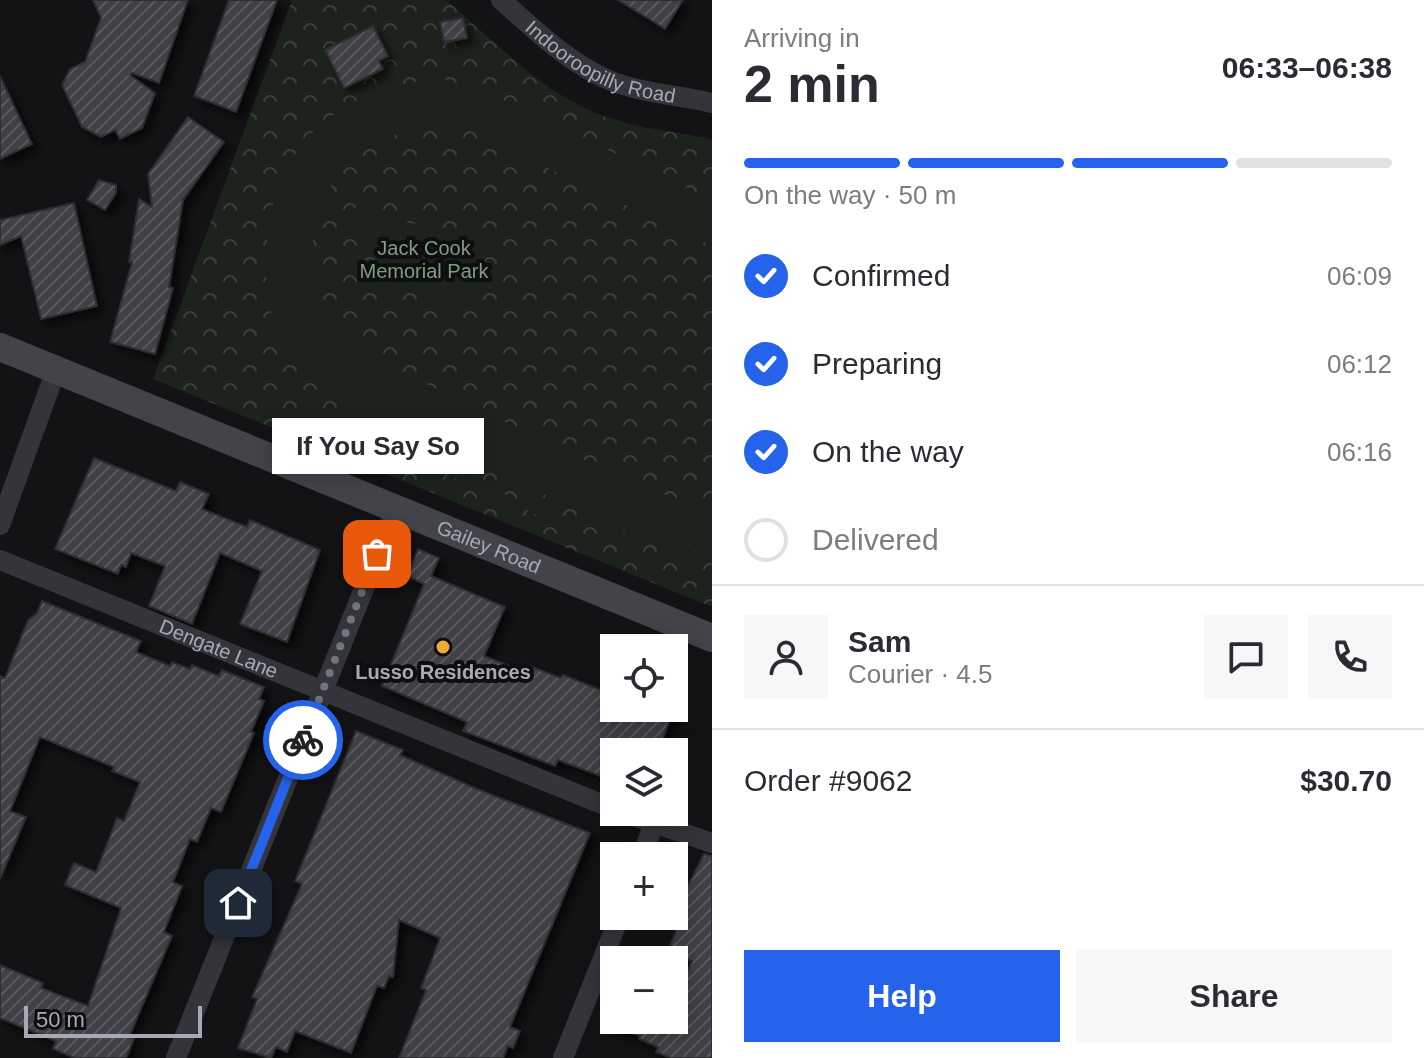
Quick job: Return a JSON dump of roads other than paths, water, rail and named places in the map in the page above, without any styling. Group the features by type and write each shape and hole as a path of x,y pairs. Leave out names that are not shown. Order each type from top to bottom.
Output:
{"main road":[{"name":"Gailey Road","path":"0,347 712,638"}],"street":[{"name":"Indooroopilly Road","path":"501,0 556,47 597,75 620,84 712,103"},
{"path":"0,525 56,370"},
{"path":"176,1058 395,511"},
{"name":"Dengate Lane","path":"0,560 600,803"},
{"path":"663,826 712,843"},
{"path":"563,1058 614,930"}],"place":[{"name":"If You Say So","path":"377,554"},
{"name":"Lusso Residences","path":"443,647"}],"park label":[{"name":"Jack Cook Memorial Park","path":"424,260"}]}
